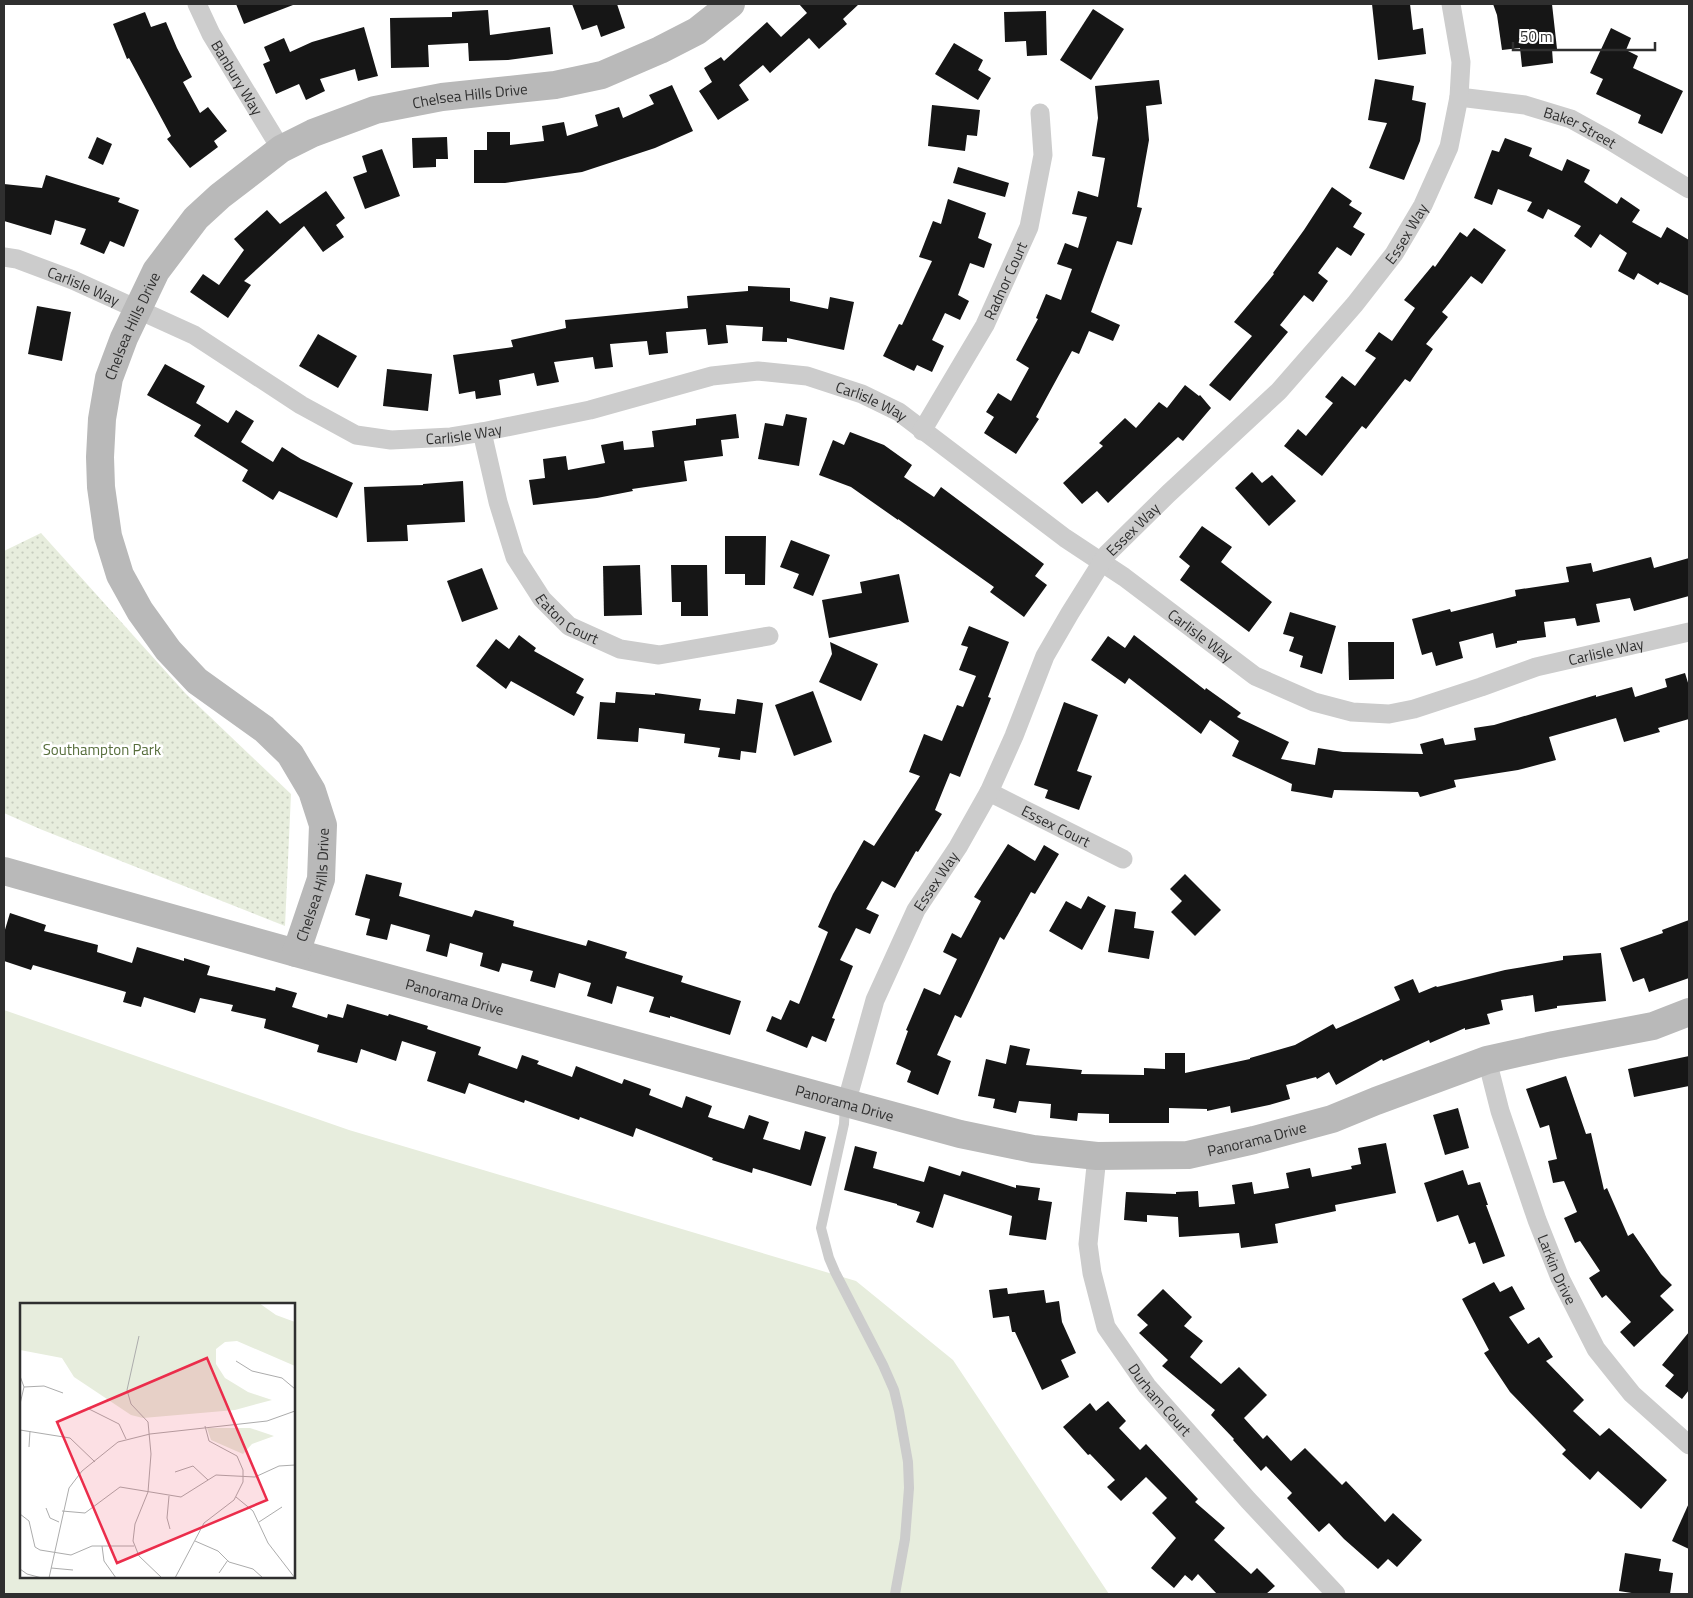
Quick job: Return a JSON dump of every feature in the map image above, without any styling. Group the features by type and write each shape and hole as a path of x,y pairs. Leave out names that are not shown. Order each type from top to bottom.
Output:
{"street":[{"name":"Banbury Way","path":"197,4 211,34 281,149"},
{"name":"Chelsea Hills Drive","path":"296,953 321,879 322,825 312,791 290,754 264,729 197,681 168,650 140,611 124,582 108,536 101,487 102,419 109,378 124,338 156,271 196,218 220,196 281,149 313,133 375,110 442,97 555,85 602,75 660,50 697,31 731,4"},
{"name":"Essex Way","path":"846,1104 875,1000 916,910 958,847 989,792 1014,736 1045,656 1107,554 1168,494 1279,391 1355,304 1394,254 1423,205 1449,147 1459,97 1461,62 1451,4"},
{"name":"Baker Street","path":"1459,97 1525,105 1572,119 1689,189"},
{"name":"Radnor Court","path":"922,431 985,324 1029,227 1043,154 1040,113"},
{"name":"Carlisle Way","path":"4,257 17,259 73,280 194,335 301,405 356,435 390,440 451,437 590,410 712,376 758,371 807,376 862,394 898,412 1065,538 1124,577 1255,676 1314,702 1352,712 1389,714 1414,709 1481,688 1536,667 1689,632"},
{"name":"Eaton Court","path":"482,432 498,502 515,557 542,599 569,626 620,649 659,655 769,636"},
{"name":"Essex Court","path":"989,792 1123,859"},
{"name":"Panorama Drive","path":"4,871 296,953 960,1134 1024,1147 1097,1156 1188,1154 1254,1140 1332,1119 1487,1060 1554,1044 1654,1026 1689,1012"},
{"name":"Larkin Drive","path":"1487,1060 1500,1112 1537,1220 1560,1278 1596,1349 1632,1394 1689,1445"},
{"name":"Durham Court","path":"1097,1156 1088,1244 1092,1273 1106,1327 1147,1386 1248,1500 1336,1594"}],"lane":[{"path":"846,1104 844,1124 821,1228 829,1258 883,1365 894,1390 899,1411 908,1462 909,1488 905,1539 895,1594"}],"green space":[{"name":"Southampton Park","path":"41,533 186,694 291,794 285,926 4,813 4,551"},
{"path":"4,1010 349,1130 856,1281 953,1360 1109,1594 4,1594"}],"building":[{"path":"236,4 293,4 293,5 244,24"},
{"path":"572,4 617,4 625,28 601,37 597,25 582,30"},
{"path":"799,4 859,4 843,19 847,24 819,49 809,38 770,73 763,65 739,85 749,100 718,120 699,91 712,82 704,68 721,57 724,61 767,22 781,37 807,13"},
{"path":"1372,4 1410,4 1413,30 1423,28 1426,54 1378,60"},
{"path":"1493,4 1552,4 1557,49 1552,49 1553,63 1522,67 1520,48 1502,50 1497,15"},
{"path":"1093,9 1124,29 1091,80 1060,60"},
{"path":"488,10 490,35 550,27 553,54 508,60 469,61 468,43 428,45 429,67 391,68 390,18 452,17 452,12"},
{"path":"1046,11 1047,55 1027,56 1026,41 1005,42 1004,12"},
{"path":"145,12 151,27 166,22 192,77 183,82 200,113 208,107 227,131 214,141 218,147 190,168 167,139 171,136 129,58 127,59 113,24"},
{"path":"364,27 378,76 358,81 355,69 320,79 325,91 306,100 299,84 276,94 263,64 270,61 264,47 284,38 290,52 312,42"},
{"path":"1611,28 1631,38 1626,50 1638,56 1633,68 1683,91 1662,134 1638,123 1641,115 1596,94 1603,79 1590,73"},
{"path":"954,43 983,60 978,70 991,78 978,100 935,74"},
{"path":"1375,79 1414,86 1412,100 1426,103 1420,141 1404,180 1369,168 1387,123 1368,120"},
{"path":"1159,80 1162,104 1146,106 1149,140 1137,207 1142,208 1132,245 1117,241 1091,312 1120,325 1113,341 1089,331 1079,354 1072,351 1036,417 1039,419 1016,454 984,433 994,417 986,412 998,393 1011,401 1029,368 1016,360 1038,319 1036,318 1046,294 1061,300 1072,269 1057,264 1065,243 1078,248 1087,217 1072,214 1078,191 1098,197 1105,158 1092,156 1098,118 1095,86"},
{"path":"672,85 693,131 655,148 582,172 505,183 474,183 474,150 487,150 487,132 510,132 510,145 544,141 542,126 564,122 567,136 598,126 595,115 619,107 623,118 654,104 649,95"},
{"path":"932,105 980,110 977,136 967,135 965,151 928,146"},
{"path":"97,137 112,144 103,165 88,158"},
{"path":"447,137 448,159 436,159 436,167 413,168 412,138"},
{"path":"1505,138 1532,148 1529,156 1562,171 1567,159 1590,170 1584,182 1617,204 1621,197 1640,210 1632,222 1661,238 1667,227 1689,240 1689,296 1660,282 1658,285 1638,273 1634,280 1618,271 1627,253 1600,234 1591,248 1574,236 1581,226 1548,209 1543,219 1527,211 1532,202 1498,189 1492,205 1474,198 1492,150 1499,152"},
{"path":"382,149 400,196 365,209 353,177 367,172 362,156"},
{"path":"958,167 1009,183 1005,197 953,183"},
{"path":"46,175 120,198 118,202 139,210 124,247 110,241 104,254 80,244 86,229 55,220 51,235 4,221 4,184 42,188"},
{"path":"1332,187 1352,201 1349,205 1362,213 1353,227 1365,234 1351,256 1337,247 1318,273 1328,281 1313,302 1304,295 1280,325 1288,332 1230,401 1209,385 1252,336 1234,322 1274,274"},
{"path":"326,191 345,218 336,225 344,237 323,252 304,226 244,281 251,285 228,318 190,292 203,274 219,285 244,250 234,239 267,210 280,224"},
{"path":"948,199 986,213 978,238 992,244 984,268 970,263 958,295 969,301 960,320 945,313 932,340 944,346 932,372 917,365 914,371 883,356 899,324 902,325 932,261 919,257 933,221 941,224"},
{"path":"1474,228 1506,250 1482,284 1471,276 1442,312 1448,317 1426,344 1433,349 1410,382 1405,379 1366,429 1362,426 1322,476 1284,446 1298,429 1306,436 1333,403 1325,397 1342,376 1355,386 1376,358 1365,351 1379,332 1392,341 1415,308 1404,300 1433,265 1435,267 1460,232 1467,237"},
{"path":"748,286 790,288 790,301 828,309 830,297 854,302 844,350 787,338 787,342 762,341 763,327 726,325 728,343 708,345 706,329 666,332 668,353 649,355 647,341 610,344 613,367 595,369 593,357 554,362 559,382 537,386 534,373 499,380 501,395 476,399 475,391 459,394 453,355 513,347 511,340 566,328 565,320 688,308 687,296 748,291"},
{"path":"37,306 71,312 62,361 28,354"},
{"path":"318,334 357,356 338,388 299,366"},
{"path":"165,364 205,386 196,403 228,423 236,410 254,421 241,442 273,462 282,447 301,459 353,483 337,518 279,491 273,500 242,481 248,470 194,436 201,425 147,395"},
{"path":"387,369 432,374 428,411 383,406"},
{"path":"1185,385 1200,395 1211,408 1183,441 1178,437 1108,503 1097,491 1082,504 1063,483 1103,446 1099,443 1125,418 1136,428 1159,402 1167,408"},
{"path":"736,414 739,438 721,440 723,456 684,461 687,481 632,489 633,491 597,498 533,505 529,480 545,478 543,459 566,456 568,470 605,463 601,445 623,441 624,450 654,447 652,431 696,425 696,419"},
{"path":"786,414 807,418 799,466 758,459 765,423 783,426"},
{"path":"850,432 884,445 912,465 904,477 934,497 941,487 1044,564 1035,576 1047,585 1024,617 990,592 994,587 898,519 851,487 819,475 833,440 844,445"},
{"path":"1252,472 1262,483 1272,475 1296,501 1269,526 1235,488"},
{"path":"463,481 465,522 407,525 408,541 367,542 364,487 423,485"},
{"path":"1202,526 1232,547 1221,562 1272,602 1249,632 1180,580 1190,566 1179,557"},
{"path":"725,536 766,536 765,585 745,585 745,574 725,574"},
{"path":"791,540 830,555 813,596 793,588 799,574 780,567"},
{"path":"1651,557 1654,568 1689,558 1689,596 1634,611 1630,598 1596,604 1600,622 1577,626 1575,618 1544,622 1546,637 1517,641 1517,643 1496,648 1493,633 1459,642 1463,658 1436,666 1432,652 1422,655 1412,619 1450,609 1451,612 1516,596 1515,590 1569,582 1566,567 1591,563 1593,572"},
{"path":"640,565 642,615 604,616 603,566"},
{"path":"671,565 707,565 708,616 681,616 681,602 672,602"},
{"path":"482,568 498,609 462,622 447,581"},
{"path":"899,574 909,622 829,638 822,600 862,593 860,582"},
{"path":"1290,612 1336,626 1322,674 1300,667 1303,656 1289,651 1294,637 1283,634"},
{"path":"969,626 1009,642 988,697 991,698 960,777 950,773 935,810 942,814 918,852 916,851 895,888 882,881 866,909 879,915 870,934 856,928 840,960 853,966 832,1018 835,1019 826,1042 812,1036 807,1048 766,1031 772,1016 781,1020 790,1000 799,1004 828,932 818,927 833,894 864,840 874,846 920,776 909,772 924,734 942,741 957,705 963,707 976,676 959,670 968,647 961,645"},
{"path":"519,635 536,648 534,651 584,679 576,693 584,697 574,716 511,681 506,689 476,666 496,639 509,649"},
{"path":"1134,635 1205,690 1206,688 1241,713 1237,717 1289,742 1281,759 1315,765 1318,748 1343,752 1423,754 1420,744 1443,738 1445,745 1476,740 1474,728 1494,725 1596,695 1596,697 1632,687 1635,697 1667,687 1665,679 1685,673 1689,686 1689,719 1658,728 1660,732 1624,742 1616,718 1549,737 1556,760 1518,770 1454,780 1456,787 1420,797 1418,792 1334,790 1332,798 1291,791 1292,784 1232,756 1239,741 1210,720 1201,734 1129,678 1125,684 1091,660 1108,636 1125,648"},
{"path":"830,642 878,664 861,701 819,682 832,654"},
{"path":"1348,642 1394,642 1394,679 1349,680"},
{"path":"813,691 832,742 794,756 775,705"},
{"path":"616,692 655,695 655,693 701,699 699,710 735,714 737,699 763,703 756,753 741,751 740,760 718,757 720,748 684,743 685,734 639,728 638,742 597,739 600,702 615,703"},
{"path":"1064,702 1098,715 1077,771 1092,776 1079,810 1045,798 1048,790 1034,785"},
{"path":"1008,844 1035,861 1044,845 1059,854 1035,894 1031,892 1004,940 1000,937 961,1018 955,1015 937,1055 951,1061 938,1095 907,1082 911,1071 896,1064 908,1031 906,1030 924,988 940,995 957,959 943,952 952,933 961,938 981,901 974,897"},
{"path":"366,874 402,883 399,896 472,917 475,910 514,921 513,926 586,946 588,940 627,952 625,958 683,976 681,982 741,1001 730,1035 670,1016 670,1018 649,1012 654,997 617,986 612,1004 587,996 591,983 559,973 555,988 530,981 533,971 502,963 499,972 480,966 483,953 450,943 447,957 426,951 430,935 391,924 387,940 366,935 370,919 355,915"},
{"path":"1185,874 1221,910 1195,936 1171,912 1182,901 1170,889"},
{"path":"1088,896 1106,906 1082,950 1049,931 1066,901 1081,909"},
{"path":"1115,909 1136,912 1134,928 1154,931 1149,959 1108,952"},
{"path":"10,913 46,925 44,931 98,945 97,952 132,963 137,947 184,961 184,958 210,966 207,975 275,991 276,987 297,993 292,1007 327,1018 328,1014 343,1018 347,1004 428,1026 427,1029 481,1047 478,1055 517,1069 522,1055 539,1061 537,1064 572,1077 576,1066 622,1084 624,1079 651,1089 649,1095 682,1108 686,1096 712,1106 708,1117 744,1129 749,1115 769,1122 763,1139 800,1150 805,1131 826,1137 811,1186 753,1168 752,1173 712,1160 713,1158 636,1128 633,1137 580,1117 579,1120 525,1100 524,1103 469,1083 465,1094 427,1081 436,1052 402,1041 396,1061 361,1049 357,1063 317,1052 319,1045 264,1028 266,1019 231,1011 233,1005 200,998 195,1013 144,997 141,1007 123,1002 126,992 33,965 31,970 4,961 4,933"},
{"path":"1689,920 1689,978 1649,992 1644,978 1633,982 1620,948 1663,933 1662,930"},
{"path":"1601,953 1606,1001 1557,1006 1557,1008 1535,1012 1533,995 1501,1000 1503,1010 1487,1014 1490,1024 1465,1030 1465,1028 1430,1043 1429,1040 1383,1061 1382,1059 1336,1085 1329,1072 1317,1079 1316,1077 1286,1085 1290,1099 1269,1105 1231,1113 1230,1106 1207,1111 1207,1109 1169,1108 1169,1123 1109,1123 1109,1114 1078,1113 1077,1121 1050,1118 1051,1104 1019,1101 1016,1113 993,1108 995,1099 978,1096 986,1059 1006,1064 1010,1045 1030,1049 1026,1065 1082,1070 1081,1074 1144,1075 1144,1068 1165,1069 1165,1053 1185,1053 1185,1073 1250,1059 1295,1045 1333,1024 1336,1029 1400,1000 1394,987 1413,979 1419,993 1436,986 1505,970 1563,960 1563,956"},
{"path":"1689,1056 1689,1086 1634,1097 1628,1069"},
{"path":"1566,1076 1586,1134 1591,1133 1604,1190 1607,1188 1628,1236 1633,1233 1661,1274 1672,1285 1660,1296 1674,1310 1634,1347 1620,1332 1631,1322 1606,1295 1602,1298 1589,1278 1600,1271 1580,1241 1575,1243 1564,1218 1577,1212 1564,1181 1553,1183 1548,1161 1557,1159 1549,1125 1540,1128 1526,1089"},
{"path":"1458,1108 1469,1148 1445,1155 1433,1115"},
{"path":"1386,1143 1396,1193 1335,1205 1336,1211 1275,1224 1278,1243 1241,1248 1239,1233 1179,1237 1178,1217 1147,1215 1147,1222 1124,1220 1126,1192 1176,1194 1176,1192 1198,1191 1199,1207 1235,1204 1232,1185 1252,1182 1254,1194 1289,1188 1286,1173 1310,1168 1312,1177 1352,1169 1351,1166 1361,1164 1358,1148"},
{"path":"855,1146 877,1152 873,1168 924,1182 929,1166 960,1176 962,1171 1016,1188 1016,1185 1040,1188 1038,1200 1052,1202 1046,1240 1009,1235 1012,1216 944,1194 933,1228 916,1222 920,1212 844,1190"},
{"path":"1463,1170 1468,1185 1480,1182 1488,1205 1486,1205 1505,1256 1483,1264 1475,1242 1469,1244 1458,1215 1437,1222 1424,1183"},
{"path":"1494,1282 1500,1292 1512,1286 1525,1309 1509,1317 1528,1344 1539,1337 1553,1357 1546,1361 1584,1400 1573,1411 1600,1436 1609,1428 1667,1480 1641,1509 1598,1471 1590,1480 1562,1454 1566,1450 1510,1392 1484,1353 1489,1350 1462,1299"},
{"path":"1007,1288 1008,1294 1044,1290 1046,1303 1059,1301 1062,1322 1076,1353 1061,1360 1069,1377 1042,1390 1015,1332 1012,1332 1009,1316 993,1318 989,1290"},
{"path":"1163,1289 1192,1317 1184,1326 1203,1341 1190,1357 1221,1384 1239,1367 1267,1395 1244,1418 1263,1439 1267,1435 1291,1461 1305,1448 1342,1485 1346,1481 1385,1522 1393,1513 1422,1540 1397,1567 1388,1559 1378,1569 1329,1523 1319,1532 1287,1498 1292,1493 1266,1466 1261,1471 1211,1415 1215,1410 1162,1366 1168,1360 1139,1333 1148,1325 1137,1315"},
{"path":"1689,1332 1689,1390 1682,1399 1665,1386 1674,1375 1662,1365"},
{"path":"1108,1401 1126,1421 1119,1428 1140,1450 1146,1444 1198,1499 1195,1502 1225,1528 1214,1540 1251,1574 1257,1568 1275,1586 1266,1594 1217,1594 1198,1574 1192,1581 1185,1575 1174,1588 1151,1568 1176,1538 1152,1513 1167,1498 1146,1477 1121,1501 1107,1487 1115,1480 1090,1454 1088,1455 1063,1427 1090,1403 1096,1411"},
{"path":"1689,1503 1689,1549 1672,1541"},
{"path":"1625,1553 1661,1559 1659,1571 1673,1573 1670,1594 1638,1594 1619,1591"}]}
